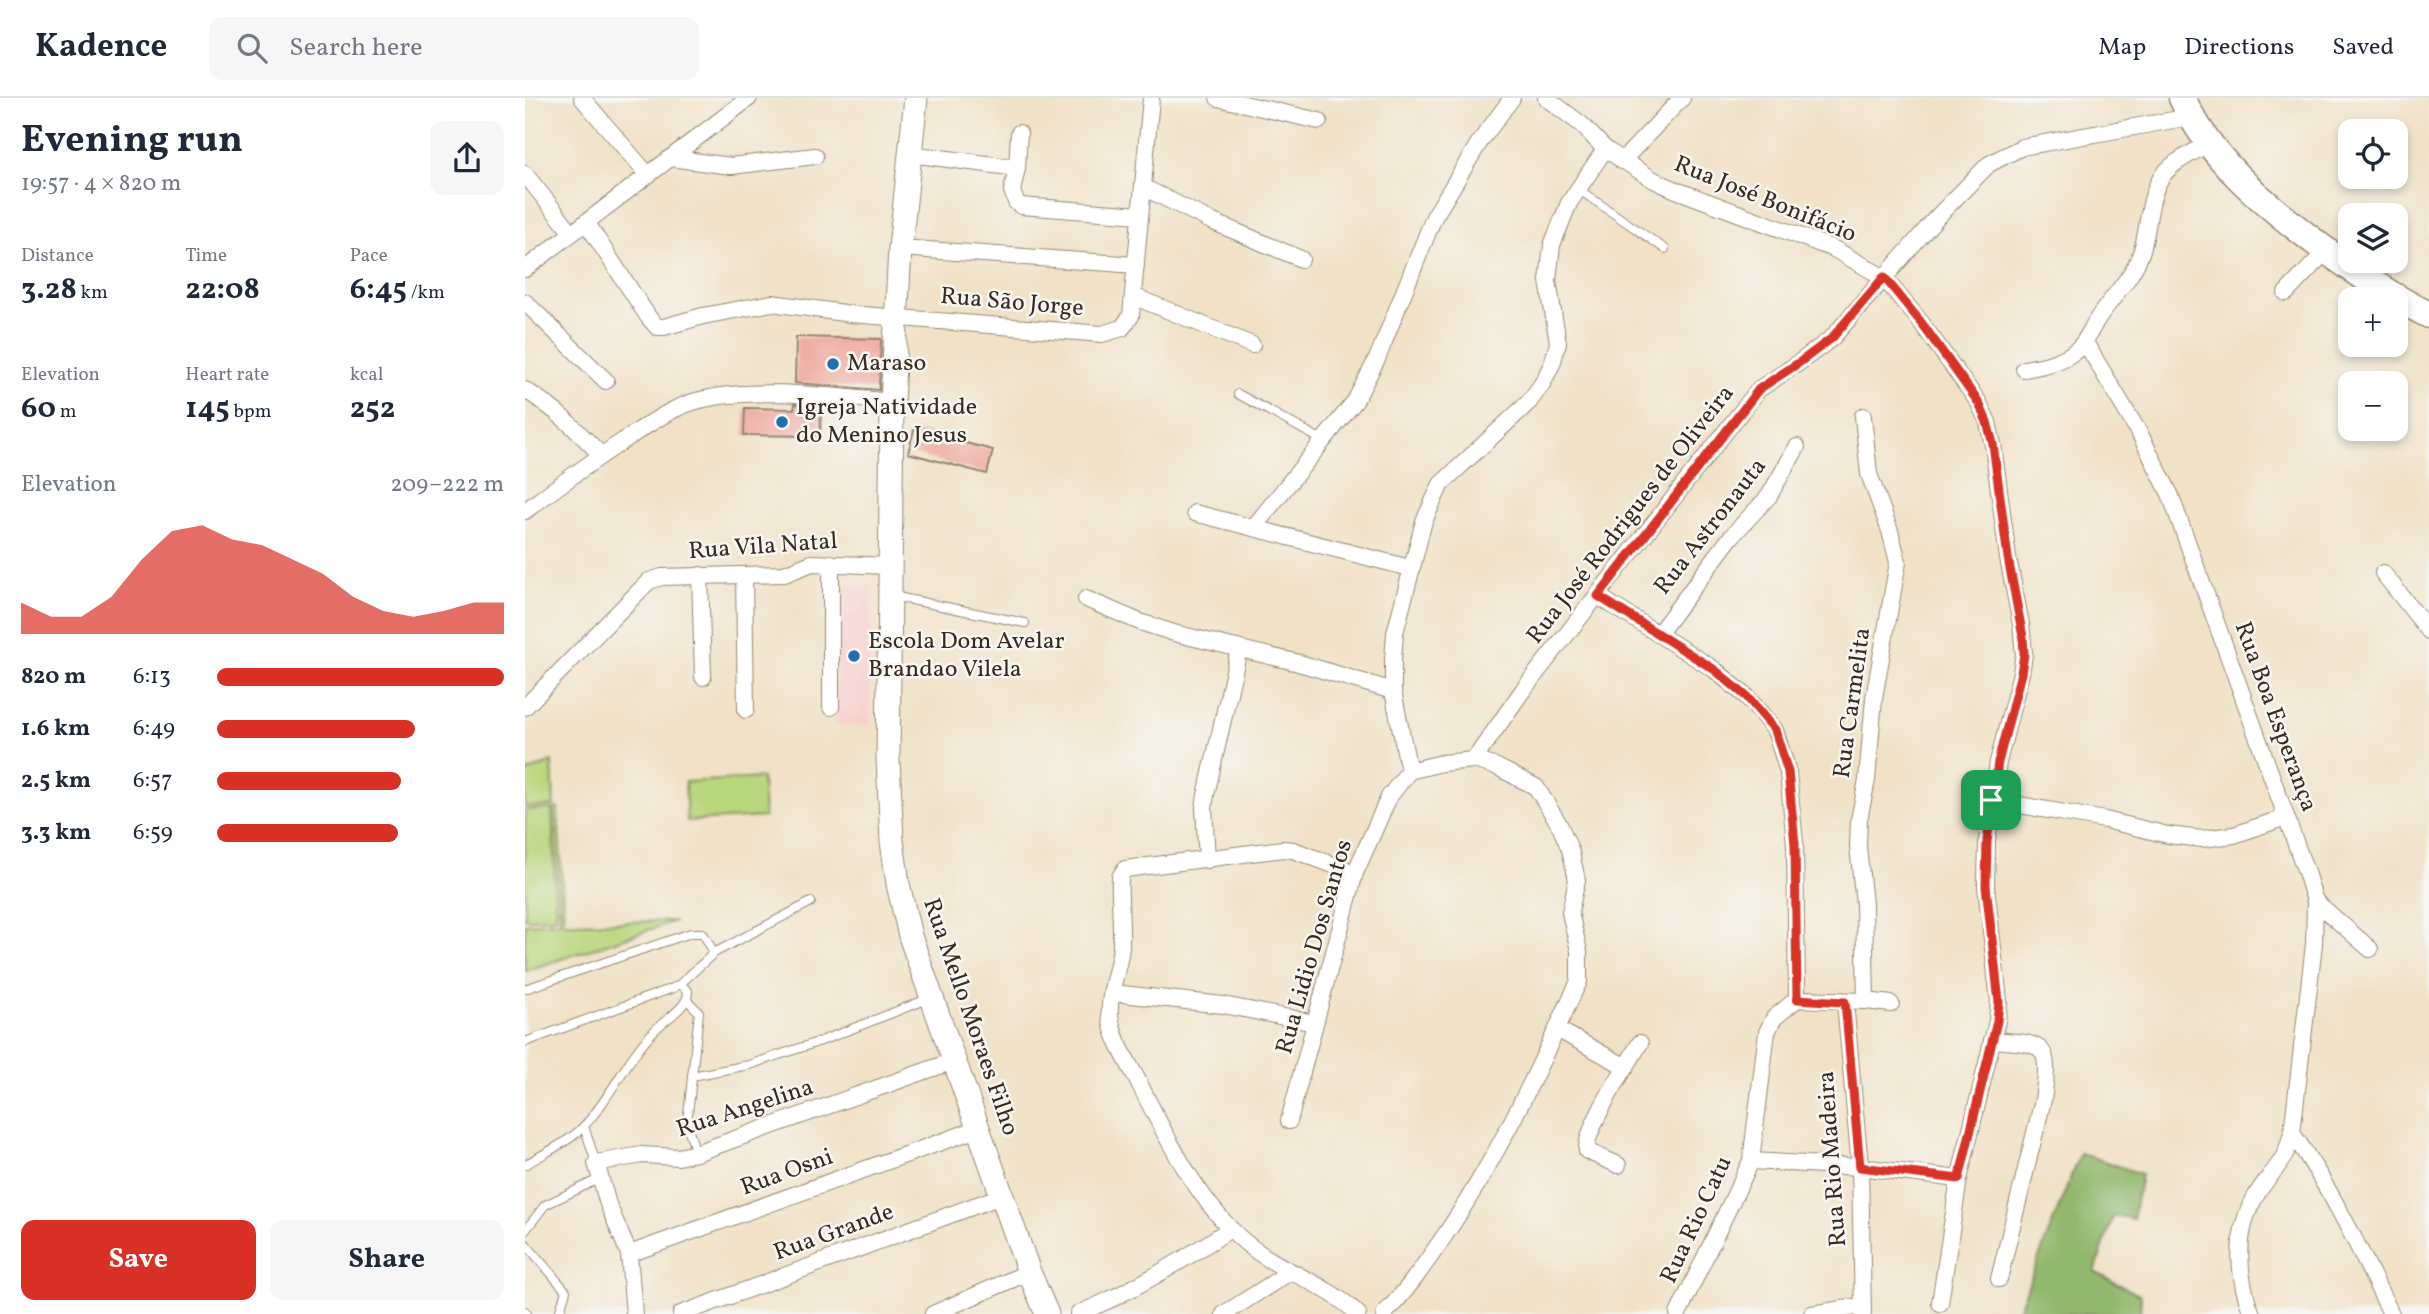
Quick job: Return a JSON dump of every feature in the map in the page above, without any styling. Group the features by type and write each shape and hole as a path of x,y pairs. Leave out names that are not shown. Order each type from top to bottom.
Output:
{"main road":[{"name":"Rua Mello Moraes Filho","path":"916,98 900,248 892,402 888,760 892,841 898,884 926,1000 956,1060 970,1132 1004,1195 1029,1272 1047,1314"},
{"path":"2186,107 2231,172 2262,200 2326,251 2389,294 2429,315"}],"street":[{"path":"582,98 648,175"},
{"path":"525,269 750,98"},
{"path":"1151,98 1133,296 1252,345"},
{"path":"1218,98 1319,121"},
{"path":"1253,528 1355,401 1377,359 1434,217 1479,143 1512,98"},
{"path":"1546,98 1581,124 1605,149 1622,161 1682,98"},
{"name":"Rua José Rodrigues de Oliveira","path":"1474,760 1523,690 1759,389 1832,338 1884,277 1989,164 2022,147 2186,107"},
{"path":"1019,133 1017,169 1012,191 1016,202 1021,206 1140,215"},
{"path":"2024,369 2047,366 2071,355 2085,342 2098,318 2125,284 2141,253 2154,196 2162,177 2175,164 2209,143"},
{"path":"1384,1314 1422,1268 1470,1199 1521,1105 1579,981 1579,951 1570,912 1577,880 1570,849 1559,824 1536,787 1497,767 1474,760 1442,763 1409,771 1393,691 1395,633 1424,521 1441,484 1529,402 1552,364 1557,343 1548,281 1552,245 1569,203 1605,149"},
{"path":"910,154 1017,169"},
{"path":"670,158 731,166 815,156"},
{"name":"Rua José Bonifácio","path":"1622,161 1676,190 1834,249 1884,277 1920,321 1979,403 1987,422 1993,444 2024,654 1991,800 1985,866 1999,1002 1997,1021 1959,1179 1940,1303"},
{"path":"525,174 572,233"},
{"path":"1143,187 1301,260"},
{"name":"Rua São Jorge","path":"586,222 657,327 772,303 851,314 1102,334 1122,328 1131,316 1133,296"},
{"path":"900,248 1136,265"},
{"path":"2286,293 2326,251"},
{"path":"525,302 606,381"},
{"name":"Rua Boa Esperança","path":"2085,342 2141,436 2170,494 2307,872 2315,901 2313,944 2292,1133 2285,1154 2257,1193 2247,1213 2241,1237 2242,1283 2252,1314"},
{"path":"525,390 548,404 572,424 601,455"},
{"path":"525,511 601,455 659,418 698,400 718,396 781,395 892,402"},
{"name":"Rua Carmelita","path":"1863,416 1870,474 1898,562 1874,698 1867,780 1859,820 1866,1001"},
{"name":"Rua Astronauta","path":"1659,633 1731,537 1769,496 1797,447"},
{"path":"1195,513 1410,568"},
{"path":"831,563 831,707"},
{"name":"Rua Vila Natal","path":"525,708 643,585 661,577 784,574 805,564 890,566"},
{"path":"2383,573 2429,631"},
{"path":"700,575 703,677"},
{"path":"744,576 746,710"},
{"path":"1598,596 1715,670 1747,697 1775,730 1788,772 1795,844 1797,999 1891,1004"},
{"path":"1086,599 1140,622 1299,663 1393,691"},
{"path":"1207,860 1204,808 1207,786 1239,649"},
{"name":"Rua Lidio Dos Santos","path":"1289,1121 1355,873 1389,797 1409,771"},
{"path":"1991,800 2105,820 2168,835 2202,839 2234,835 2286,817"},
{"path":"1355,873 1293,850 1127,868 1119,881 1121,947 1110,1006 1111,1019 1126,1058 1194,1181 1230,1229 1268,1259 1342,1298 1358,1314"},
{"path":"2315,901 2370,949"},
{"path":"1113,993 1223,1005 1315,1023"},
{"name":"Rua Rio Catu","path":"1678,1314 1751,1161 1767,1032 1774,1018 1797,999"},
{"name":"Rua Rio Madeira","path":"1845,1002 1860,1167 1862,1310"},
{"path":"1557,1030 1626,1067"},
{"path":"1992,1040 2036,1044 2042,1049 2047,1071 2043,1100 1999,1279"},
{"path":"1618,1165 1587,1151 1586,1143 1593,1125 1640,1044"},
{"name":"Rua Angelina","path":"598,1170 642,1155 678,1157 696,1153 956,1060"},
{"name":"Rua Osni","path":"629,1254 970,1132"},
{"path":"2292,1133 2320,1173 2391,1314"},
{"path":"1751,1161 1860,1167 1959,1179"},
{"path":"598,1170 608,1204 629,1254 634,1314"},
{"name":"Rua Grande","path":"681,1314 1004,1195"},
{"path":"1079,1314 1117,1298 1174,1266 1230,1229"},
{"path":"933,1314 1029,1272"},
{"path":"1224,1314 1290,1272"},
{"path":"1812,1314 1862,1310"}],"lane":[{"path":"1578,190 1665,250"},
{"path":"1238,394 1324,441"},
{"path":"889,595 1025,624"},
{"path":"525,1042 673,988 714,953 811,902"},
{"path":"525,989 691,933 703,933 714,953"},
{"path":"525,1165 584,1126 636,1051 655,1029 687,1000 688,992 680,984"},
{"path":"687,1000 699,1012 687,1124 696,1153"},
{"name":"Rua Angelina","path":"692,1076 761,1061 926,1000"},
{"path":"525,1231 545,1205 598,1170 584,1126"},
{"path":"525,1243 566,1291 559,1314"}],"shaded area":[{"name":"Escola Dom Avelar Brandao Vilela","path":"837,586 871,586 870,726 836,726"}],"green space":[{"path":"552,762 554,806 525,807 525,773"},
{"path":"762,778 764,817 687,821 685,782"},
{"path":"558,808 564,923 675,921 525,971 525,924 560,922 554,809"},
{"path":"552,809 556,918 525,919 525,810"},
{"path":"2080,1153 2141,1174 2133,1219 2113,1216 2095,1272 2141,1296 2140,1314 2017,1314"}],"building":[{"path":"796,337 881,339 879,390 795,383"},
{"name":"Igreja Natividade do Menino Jesus","path":"795,404 821,406 820,436 744,435 745,408 794,409"},
{"path":"914,430 993,450 987,474 908,453"}],"place":[{"name":"Maraso","path":"833,364"},
{"name":"Igreja Natividade do Menino Jesus","path":"782,422"},
{"name":"Escola Dom Avelar Brandao Vilela","path":"854,656"}],"route":[{"path":"1884,277 1920,321 1979,403 1993,444 2024,654 1991,800 1985,866 1999,1002 1997,1021 1959,1179 1860,1167 1845,1002 1797,999 1795,844 1791,794 1784,753 1775,730 1747,697 1715,670 1598,596 1759,389 1832,338 1884,277"}]}
